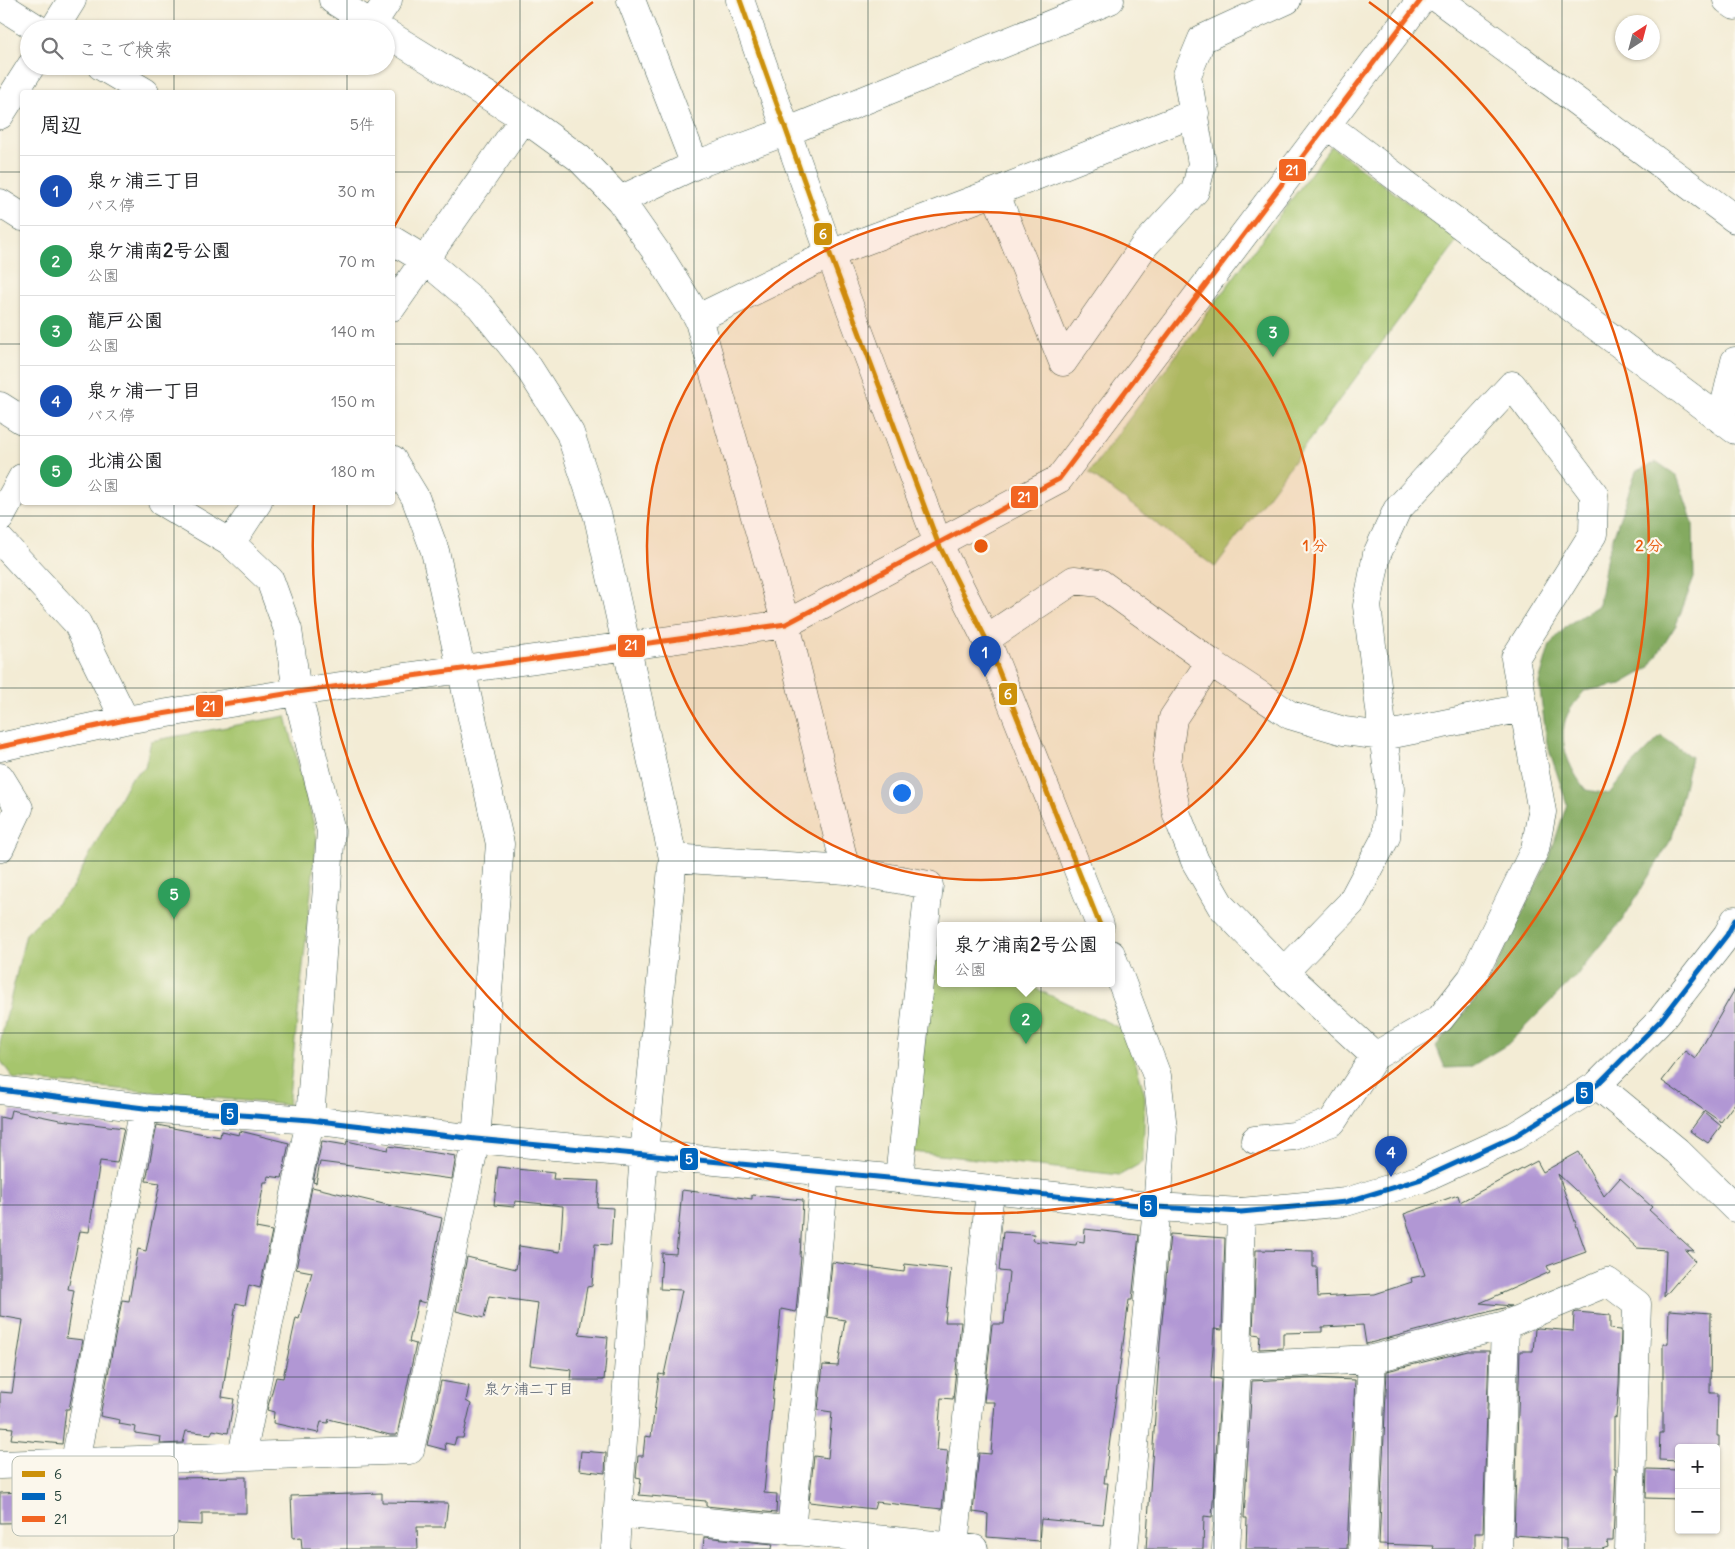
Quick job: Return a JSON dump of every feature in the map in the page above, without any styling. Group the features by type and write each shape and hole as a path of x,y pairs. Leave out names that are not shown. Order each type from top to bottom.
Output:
{"street":[{"path":"60,20 72,0"},
{"path":"333,0 365,20"},
{"path":"382,20 388,0"},
{"path":"631,0 695,165"},
{"path":"620,200 695,165 788,131 1110,0"},
{"path":"996,192 1063,362 1144,246 1195,191 1202,164 1187,75 1202,39 1286,0"},
{"path":"0,747 125,720 297,692 460,671 786,624 1059,479 1328,126 1421,0"},
{"path":"1440,0 1735,219"},
{"path":"1726,0 1735,6"},
{"path":"746,2 830,254 938,542 986,639 1099,922"},
{"path":"0,5 24,20"},
{"path":"395,39 524,118 579,158 620,200 664,263 698,318 786,624 846,870"},
{"path":"0,116 25,75"},
{"path":"116,75 142,90"},
{"path":"698,318 830,254 996,192 1194,113"},
{"path":"395,303 524,118"},
{"path":"1328,126 1728,425"},
{"path":"0,204 20,216"},
{"path":"395,242 425,260 480,306 525,362 570,433 598,517 673,858 644,1154 615,1549"},
{"path":"1728,425 1735,361"},
{"path":"1255,1140 1294,1136 1332,1122 1375,1056 1440,1019 1472,978 1535,849 1542,812 1515,658 1593,534 1594,494 1512,385 1397,510 1377,554 1367,606 1390,789 1386,837 1351,903 1284,972"},
{"path":"0,406 20,419"},
{"path":"178,1458 410,1450 476,1139 500,844 460,671 435,551 415,497 395,464"},
{"path":"0,518 20,482"},
{"path":"167,505 231,543 270,580 288,630 297,692 331,831 310,1120 242,1456"},
{"path":"231,543 256,505"},
{"path":"0,540 77,623 125,720"},
{"path":"986,639 1074,580 1100,583 1210,662 1290,715 1344,731 1383,736 1523,708"},
{"path":"1210,662 1173,718 1167,763 1177,815 1195,861 1221,906 1284,972 1375,1056"},
{"path":"0,776 19,808 0,848"},
{"path":"673,858 846,870 929,885 899,1179"},
{"path":"0,1090 144,1108 310,1120 476,1139 899,1179 1157,1207 1241,1212 1346,1202 1421,1179 1514,1136 1597,1085 1662,1020 1727,935 1735,920"},
{"path":"1115,965 1157,1076 1162,1129 1157,1207 1124,1549"},
{"path":"1597,1085 1677,1151 1735,1208"},
{"path":"76,1456 144,1108"},
{"path":"791,1531 826,1173"},
{"path":"619,1513 964,1548 990,1190"},
{"path":"1226,1549 1237,1366 1241,1212"},
{"path":"1237,1366 1372,1359 1505,1325 1608,1282 1637,1304 1629,1549"},
{"path":"1498,1549 1505,1325"},
{"path":"1363,1549 1372,1359"}],"green space":[{"path":"1331,146 1458,240 1215,567 1089,473"},
{"path":"1657,462 1677,476 1693,523 1694,578 1676,625 1649,668 1621,684 1584,691 1565,720 1563,731 1569,762 1586,790 1609,794 1632,765 1661,736 1691,757 1672,838 1623,919 1576,976 1508,1044 1470,1067 1445,1068 1436,1046 1487,986 1549,858 1567,804 1547,743 1539,683 1550,644 1569,624 1599,605 1607,555 1636,471"},
{"path":"286,716 317,837 288,1105 14,1079 0,1060 0,1043 26,934 72,888 130,779 145,767 151,741"},
{"path":"934,940 937,941 937,987 1033,987 1122,1029 1135,1060 1145,1096 1143,1162 1120,1175 913,1152"}],"building":[{"path":"1735,989 1735,1103 1721,1122 1662,1081 1685,1051 1695,1059"},
{"path":"11,1110 60,1120 124,1128 117,1163 100,1161 89,1232 80,1231 68,1289 74,1290 66,1338 83,1340 69,1409 66,1409 62,1444 11,1439 13,1428 0,1427 0,1392 12,1393 23,1320 0,1316 0,1117 9,1119"},
{"path":"1704,1112 1721,1126 1708,1143 1690,1131"},
{"path":"157,1125 220,1137 221,1131 239,1135 240,1131 289,1143 282,1178 268,1176 267,1182 264,1182 256,1228 272,1231 260,1288 249,1285 245,1305 236,1303 222,1397 234,1399 228,1433 213,1430 211,1434 186,1431 183,1443 160,1444 161,1437 135,1433 136,1427 119,1424 120,1420 100,1416 122,1300 129,1301 138,1249 146,1251 160,1183 146,1181"},
{"path":"322,1141 346,1145 347,1141 388,1150 389,1146 456,1156 452,1179 320,1162 316,1183 313,1182"},
{"path":"1579,1152 1604,1196 1620,1178 1652,1207 1649,1210 1694,1251 1685,1250 1695,1261 1664,1297 1666,1250 1637,1248 1558,1174 1586,1252 1547,1266 1550,1272 1480,1303 1511,1306 1366,1344 1363,1325 1322,1327 1322,1332 1283,1333 1283,1348 1259,1349 1260,1335 1253,1334 1256,1250 1313,1251 1313,1267 1317,1267 1318,1297 1375,1294 1412,1282 1411,1278 1425,1275 1404,1214 1458,1195 1460,1202 1537,1161 1543,1172"},
{"path":"498,1167 554,1173 553,1179 599,1181 597,1207 613,1208 611,1245 595,1244 592,1286 587,1287 579,1334 608,1337 604,1380 571,1380 572,1370 530,1365 538,1303 489,1296 484,1318 456,1311 467,1257 516,1269 519,1246 560,1252 563,1206 515,1201 514,1207 494,1205"},
{"path":"312,1187 442,1218 425,1303 418,1301 409,1342 416,1344 397,1435 390,1435 329,1419 328,1423 321,1422 318,1433 273,1423 274,1412 267,1410 276,1377 283,1378 296,1318 299,1319 312,1272 296,1269"},
{"path":"682,1190 752,1199 752,1195 803,1200 801,1257 796,1312 781,1309 764,1493 777,1494 776,1513 706,1506 706,1501 639,1495 641,1478 636,1477 638,1456 643,1456 645,1436 651,1437 659,1374 664,1375 682,1290 660,1289 662,1253 676,1254"},
{"path":"1085,1229 1139,1235 1132,1300 1129,1300 1104,1483 1108,1483 1103,1525 1041,1519 1039,1541 987,1537 988,1514 973,1512 979,1453 991,1454 995,1402 984,1402 992,1324 1004,1324 1009,1272 999,1271 1003,1232 1034,1234 1033,1241 1076,1245 1077,1241 1084,1242"},
{"path":"1170,1234 1225,1238 1222,1330 1214,1329 1211,1378 1221,1379 1212,1517 1204,1516 1203,1549 1146,1549 1160,1343"},
{"path":"832,1262 904,1272 905,1264 951,1269 945,1322 961,1322 953,1399 941,1398 937,1450 948,1451 942,1509 876,1502 874,1509 809,1502 814,1456 828,1458 832,1412 818,1410 823,1365 838,1366 845,1320 827,1317"},
{"path":"1669,1310 1711,1313 1710,1393 1718,1393 1717,1436 1719,1436 1719,1444 1675,1444 1675,1461 1659,1460 1660,1433 1663,1433 1663,1344 1668,1344"},
{"path":"1574,1313 1610,1315 1610,1329 1621,1330 1619,1385 1616,1418 1614,1417 1614,1468 1616,1468 1613,1541 1607,1541 1608,1547 1602,1549 1566,1549 1566,1539 1514,1535 1520,1351 1533,1351 1535,1329 1573,1331"},
{"path":"1468,1351 1489,1351 1483,1533 1475,1533 1475,1549 1433,1549 1434,1546 1379,1544 1387,1371"},
{"path":"1312,1378 1355,1380 1347,1549 1246,1549 1247,1518 1244,1518 1252,1381"},
{"path":"441,1381 469,1386 466,1401 471,1404 463,1438 456,1438 454,1445 445,1443 446,1450 427,1445"},
{"path":"581,1451 606,1453 605,1473 579,1470"},
{"path":"1647,1469 1675,1470 1675,1499 1646,1498"},
{"path":"246,1477 246,1513 202,1513 202,1525 178,1524 178,1478"},
{"path":"12,1492 12,1523 0,1523 0,1493"},
{"path":"382,1493 382,1502 448,1503 445,1527 417,1527 418,1549 302,1549 301,1537 293,1538 291,1496"},
{"path":"704,1537 773,1544 772,1549 703,1549"}],"transit line":[{"name":"6","path":"740,0 830,254 938,543 986,639 1099,922"},
{"name":"21","path":"0,747 125,720 297,692 786,624 1059,479 1421,0"},
{"name":"5","path":"0,1090 144,1108 310,1120 476,1139 899,1179 1157,1207 1241,1212 1346,1202 1421,1179 1515,1136 1597,1085 1661,1020 1727,935 1735,920"}],"place":[{"name":"龍戸公園","path":"1273,357"},
{"name":"泉ヶ浦三丁目","path":"985,677"},
{"name":"北浦公園","path":"174,919"},
{"name":"泉ケ浦南2号公園","path":"1026,1044"},
{"name":"泉ヶ浦一丁目","path":"1391,1177"}],"district":[{"name":"泉ケ浦二丁目","path":"529,1389"}]}
